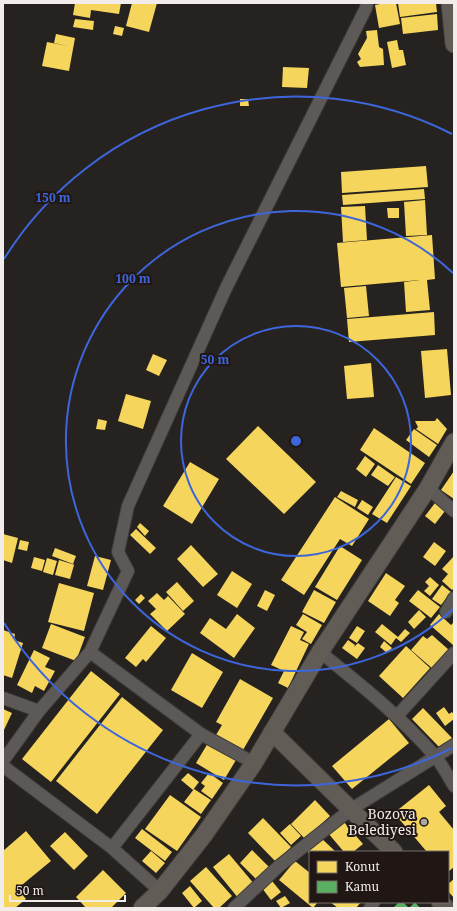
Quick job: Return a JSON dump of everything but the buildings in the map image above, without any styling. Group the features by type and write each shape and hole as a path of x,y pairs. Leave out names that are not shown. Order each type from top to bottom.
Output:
{"street":[{"path":"3,761 39,711 90,652 128,571 118,552 128,506 226,288 366,8 367,3"},
{"path":"452,12 454,44"},
{"path":"142,908 160,891 204,835 254,763 320,652 428,488 454,442"},
{"path":"428,488 454,511"},
{"path":"446,612 454,598"},
{"path":"90,652 201,734 254,763"},
{"path":"320,652 356,680 397,716 435,756 454,786"},
{"path":"397,716 454,653"},
{"path":"3,698 39,711"},
{"path":"272,732 393,851"},
{"path":"112,848 201,734"},
{"path":"234,908 279,866 350,810 454,745"},
{"path":"3,766 112,848 160,891"}],"place":[{"name":"Bozova Belediyesi","path":"424,822"}]}
